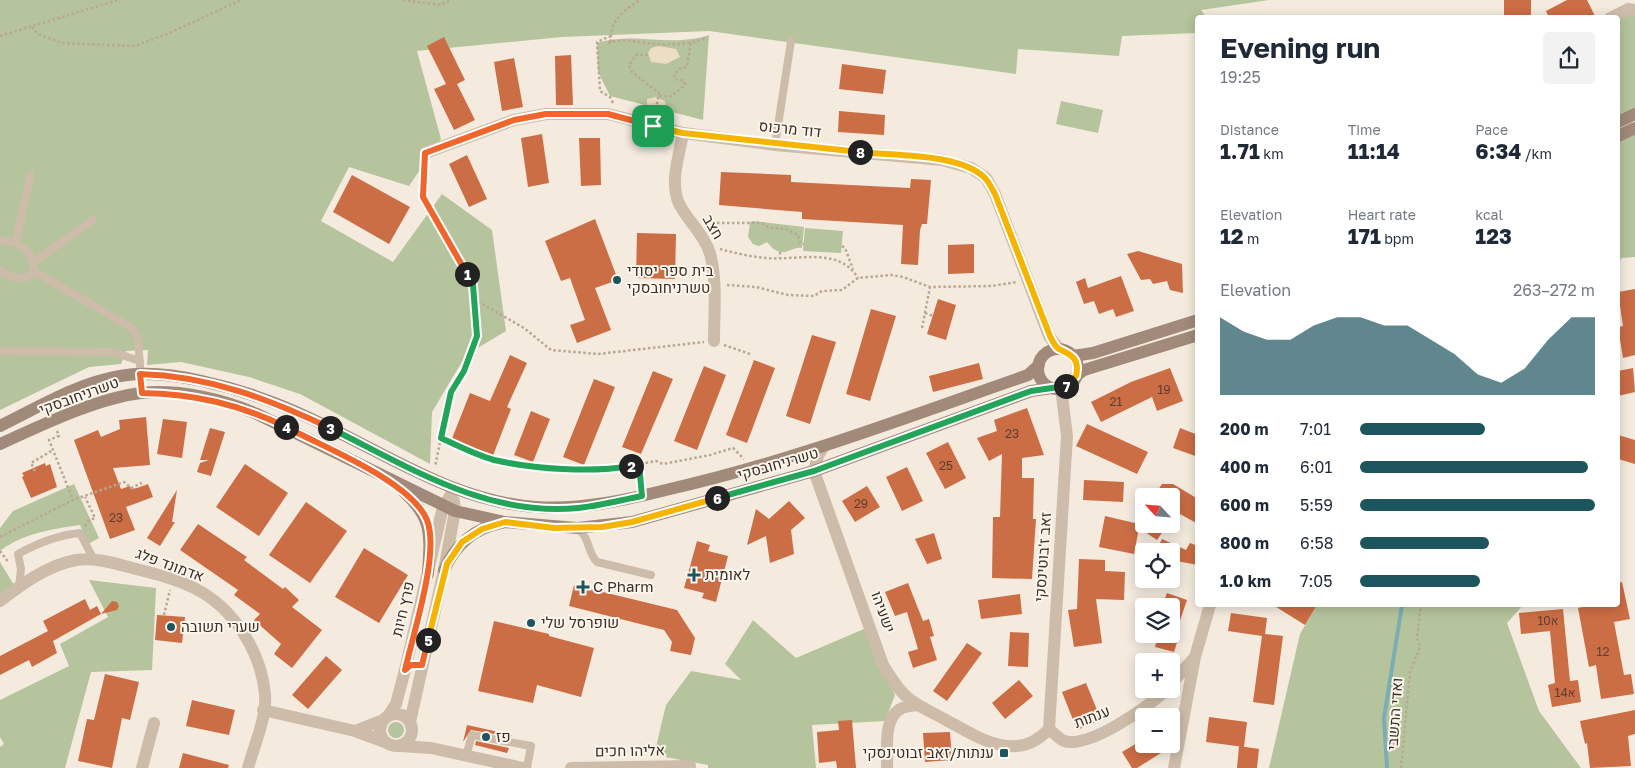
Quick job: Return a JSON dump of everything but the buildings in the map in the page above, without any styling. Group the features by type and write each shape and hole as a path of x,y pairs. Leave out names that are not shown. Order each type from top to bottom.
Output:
{"street":[{"path":"1617,15 1634,7"},
{"name":"דוד מרכוס","path":"425,153 514,120 546,114 612,115 683,133 942,160 971,168 986,178 995,194 1050,336 1059,349"},
{"path":"1620,121 1635,114"},
{"path":"1620,135 1635,128"},
{"name":"חצב","path":"683,133 676,194 681,207 707,245 711,258 714,285 714,341"},
{"path":"1073,356 1093,353 1195,321"},
{"path":"1046,353 1059,349 1073,356 1078,365 1073,382 1057,388 1043,381 1039,365 1046,353 1050,336"},
{"path":"1076,376 1084,370 1195,336"},
{"name":"טשרניחובסקי","path":"0,426 90,384 124,375 140,368 189,378 264,398 331,428 454,490 505,503 577,508 642,496 754,469 1028,375 1039,365"},
{"name":"טשרניחובסקי","path":"0,444 97,404 142,393 185,395 246,409 449,509 505,522 577,528 632,522 814,471 1031,391 1057,388"},
{"name":"זאב ז'בוטינסקי","path":"1049,728 1067,436 1057,388"},
{"path":"814,471 818,456 824,446"},
{"name":"ישעיהו","path":"814,471 883,665 901,691 917,705"},
{"path":"393,482 419,507 427,520 430,542 428,574"},
{"path":"449,509 454,490"},
{"name":"פרץ חיות","path":"411,725 422,665 444,570 449,509"},
{"name":"פרץ חיות","path":"386,718 396,704 428,574 449,509"},
{"path":"444,570 454,553 467,538 488,526 505,522"},
{"name":"אדמונד פלג","path":"0,601 42,573 66,562 94,560 123,565 173,580 195,588 210,598 224,609 241,629 261,675 265,695 264,710 248,768"},
{"path":"1174,768 1195,658 1209,607"},
{"path":"1180,674 1195,658"},
{"path":"405,670 411,665 422,665"},
{"name":"ענתות","path":"1049,728 1064,741 1082,741 1132,718 1156,698"},
{"path":"887,768 888,730 893,715 902,708 917,705 990,744 1018,746 1039,739 1049,728"},
{"path":"264,710 356,730 390,745 431,748 472,761 525,768"},
{"path":"356,730 400,714 431,748"},
{"path":"385,742 380,733 386,718"},
{"path":"142,768 154,723"},
{"path":"401,746 410,739 411,725"},
{"name":"אליהו חכים","path":"570,768 690,766"}],"lane":[{"path":"775,144 791,41"},
{"path":"16,242 30,175"},
{"path":"34,262 93,220"},
{"path":"0,240 16,242 27,250 34,262 34,271 26,278 13,277 0,271"},
{"path":"34,271 132,328 138,340 142,393"},
{"path":"0,351 112,352 140,368"},
{"path":"577,528 585,536 592,555 597,562 651,575"},
{"path":"19,587 21,569 18,554 46,540 80,533 94,560"},
{"path":"472,761 472,735 531,746 525,768"}],"path":[{"path":"0,36 118,0"},
{"path":"32,27 38,34 62,43 134,46 165,35 241,0"},
{"path":"403,0 440,5 452,0"},
{"path":"640,0 613,23 609,42 632,40 665,45 707,38"},
{"path":"611,36 596,42 600,91 613,102 612,115"},
{"path":"659,96 671,96 685,85 684,81 674,79 674,76 679,69 687,67 691,42"},
{"path":"648,55 640,54 633,57 630,68 657,91 659,96 653,126"},
{"path":"425,153 423,197 473,285 477,336 464,371 451,392 436,463"},
{"path":"693,223 730,225 762,223 770,228 790,230 798,235 800,243 804,244"},
{"path":"707,245 754,257 780,258 802,256 824,258 853,269"},
{"path":"842,246 845,248 858,278"},
{"path":"780,252 780,258"},
{"path":"714,285 747,285 782,295 814,296 822,291 842,290 858,278 897,275 930,287 992,286 1028,280"},
{"path":"922,328 930,287"},
{"path":"474,299 524,328 551,350 598,354 714,341 750,354"},
{"path":"925,313 933,316"},
{"path":"59,434 60,436 49,440 73,500"},
{"path":"441,438 494,460 556,468 619,468 656,461 662,464 710,455 733,448 754,469"},
{"path":"35,471 31,462 53,450"},
{"path":"639,464 642,496"},
{"path":"0,537 73,500 105,491 124,482"},
{"path":"124,482 131,488 142,483"},
{"path":"124,482 126,487"},
{"path":"85,497 95,518 88,521"},
{"path":"0,551 10,565"},
{"path":"164,615 173,580"},
{"name":"ואדי התשבי","path":"1401,768 1410,672 1420,648 1417,638 1420,607"}],"green space":[{"path":"0,0 1269,0 1201,10 1205,15 1195,15 1195,33 1122,36 1119,56 1018,49 1016,74 709,31 562,37 417,51 441,139 409,186 349,167 321,221 393,262 442,194 492,230 506,331 466,355 432,412 430,464 300,394 249,377 181,362 147,365 148,350 126,351 121,364 89,367 0,410"},
{"path":"1626,13 1635,15 1635,108 1620,114 1620,16"},
{"path":"709,35 703,120 610,96 598,72 597,43 625,39 695,39"},
{"path":"1061,101 1103,110 1098,133 1056,124"},
{"path":"1635,133 1635,257 1621,258 1620,262 1620,139"},
{"path":"750,222 804,227 802,248 782,252 777,251 767,242 759,246 753,244 748,237"},
{"path":"805,228 843,231 841,253 803,251"},
{"path":"74,484 99,538 88,544 80,525 49,530 28,536 0,551 0,528 13,511"},
{"path":"0,562 14,585 0,596"},
{"path":"89,580 156,588 152,670 91,672 65,768 0,768 0,747 4,744 0,737 0,700 69,666 60,644 108,617"},
{"path":"1316,607 1521,607 1507,623 1539,711 1581,768 1269,768 1300,634"},
{"path":"753,620 796,658 864,629 895,695 885,721 812,725 816,768 708,768 708,765 654,755 666,705 691,671 741,680 725,664"},
{"path":"396,722 402,724 404,730 402,736 396,738 390,736 388,730 390,724"}],"shaded area":[{"path":"659,46 676,49 680,57 666,64 651,62 648,53 651,48"},
{"path":"656,97 665,101 666,109 647,105 647,99"}],"waterway":[{"path":"1387,768 1384,718 1402,607"}],"place":[{"name":"בית ספר יסודי טשרניחובסקי","path":"617,280"},
{"name":"לאומית","path":"694,575"},
{"name":"C Pharm","path":"583,587"},
{"name":"שופרסל שלי","path":"531,623"},
{"name":"שערי תשובה","path":"171,627"},
{"name":"פז","path":"486,737"},
{"name":"ענתות/זאב זבוטינסקי","path":"1004,753"}],"route":[{"path":"546,114 608,114 653,126 683,133 775,144 942,160 971,168 986,178 995,194 1052,341 1059,349 1069,352 1076,360 1078,370 1076,376 1068,386 1031,391 814,471 632,522 602,527 577,528 554,528 505,522 488,526 462,542 450,558 444,570 422,665 411,665 405,670 428,574 429,526 419,507 393,482 246,409 185,395 142,393 140,374 189,378 264,398 331,428 438,483 476,497 522,506 577,508 642,496 639,464 619,468 556,468 494,460 458,447 441,438 451,392 464,371 477,336 473,285 423,197 425,153 514,120 546,114"}]}
